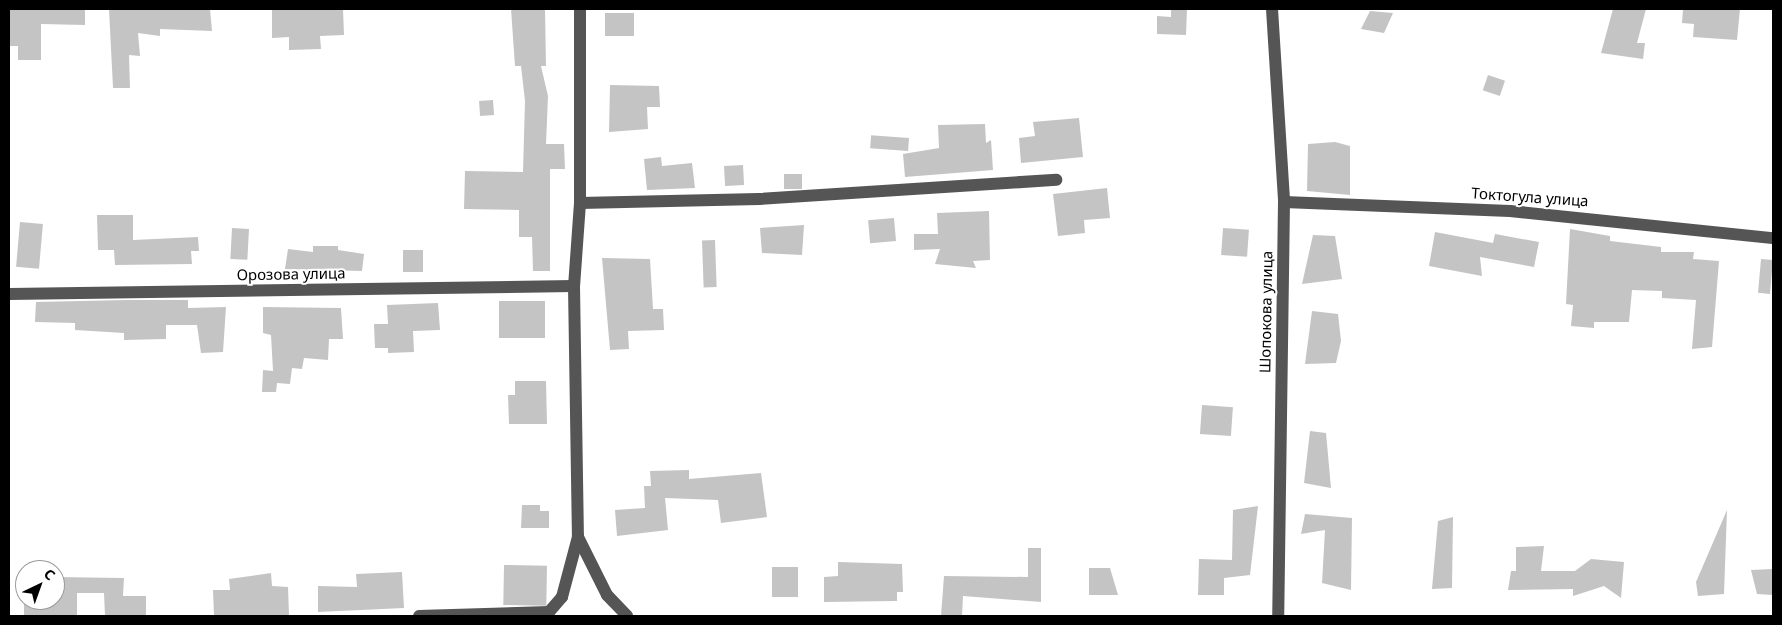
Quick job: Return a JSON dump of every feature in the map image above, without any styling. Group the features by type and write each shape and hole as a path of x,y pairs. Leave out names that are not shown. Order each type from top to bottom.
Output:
{"street":[{"path":"419,616 549,612 562,598 578,537 574,286 580,203 580,9"},
{"name":"Шопокова улица","path":"1272,9 1284,202 1278,616"},
{"path":"580,203 759,199 1056,180"},
{"name":"Токтогула улица","path":"1284,202 1510,210 1773,238"},
{"name":"Орозова улица","path":"9,294 574,286"},
{"path":"578,537 607,595 627,616"}],"building":[{"path":"9,9 85,9 85,25 41,24 41,60 18,60 18,46 9,46"},
{"path":"109,9 210,9 212,31 160,29 160,36 138,33 140,56 129,55 130,88 113,88"},
{"path":"272,9 343,9 344,35 320,36 321,49 289,50 289,37 272,38"},
{"path":"511,9 545,9 546,66 541,66 548,96 546,144 564,144 565,169 550,169 550,271 533,271 532,237 519,237 519,210 464,209 465,171 523,172 525,101 521,66 515,66"},
{"path":"1171,9 1187,9 1186,35 1157,34 1157,16 1171,17"},
{"path":"1613,9 1646,9 1637,43 1645,43 1643,59 1601,53"},
{"path":"1683,9 1740,9 1737,40 1693,37 1694,24 1682,23"},
{"path":"1370,11 1393,13 1384,33 1361,29"},
{"path":"605,13 634,13 634,36 605,36"},
{"path":"1488,75 1505,81 1500,96 1483,90"},
{"path":"610,85 659,86 660,107 647,107 648,129 609,132"},
{"path":"493,100 494,115 480,116 479,101"},
{"path":"1079,118 1083,157 1021,163 1019,138 1035,136 1033,122"},
{"path":"985,124 986,143 991,140 993,170 905,177 903,154 939,148 938,125"},
{"path":"871,135 909,138 908,151 870,148"},
{"path":"1335,142 1350,146 1350,195 1307,191 1308,144"},
{"path":"661,157 662,166 692,163 695,188 647,190 644,159"},
{"path":"743,165 744,185 725,186 724,166"},
{"path":"784,174 802,174 802,189 784,189"},
{"path":"1107,188 1110,218 1084,220 1085,233 1058,236 1053,194"},
{"path":"989,211 990,260 973,261 976,268 935,264 940,249 914,250 914,234 938,234 937,213"},
{"path":"97,215 133,215 133,240 198,237 199,251 191,251 192,264 115,265 114,250 98,250"},
{"path":"894,218 896,241 870,243 868,220"},
{"path":"20,222 43,224 39,269 16,267"},
{"path":"804,225 802,255 762,253 760,228"},
{"path":"232,228 249,229 247,260 230,259"},
{"path":"1223,228 1249,230 1247,257 1221,255"},
{"path":"1570,229 1610,236 1610,241 1661,247 1661,252 1694,252 1693,259 1719,261 1712,347 1692,349 1696,300 1662,298 1662,291 1632,290 1629,322 1594,322 1594,328 1571,326 1573,305 1566,304"},
{"path":"1435,232 1493,243 1495,234 1539,242 1534,267 1480,257 1482,276 1429,266"},
{"path":"1313,235 1335,236 1342,279 1302,284"},
{"path":"702,240 715,240 717,287 704,287"},
{"path":"313,246 338,246 338,250 364,254 362,271 285,269 288,249 313,252"},
{"path":"403,250 423,250 423,272 403,272"},
{"path":"602,258 650,259 653,309 663,309 664,330 628,331 629,349 610,350"},
{"path":"1761,259 1773,260 1770,294 1758,293"},
{"path":"188,300 188,308 226,307 223,352 201,353 197,325 166,325 166,339 124,340 124,333 75,330 75,323 35,322 36,302"},
{"path":"499,301 545,301 545,338 499,338"},
{"path":"438,303 440,330 413,331 414,352 388,353 388,348 375,348 374,324 388,324 387,305"},
{"path":"263,307 341,308 343,339 329,339 328,360 304,358 302,369 292,368 290,384 277,383 276,392 262,392 263,370 273,371 271,335 263,333"},
{"path":"1312,311 1338,314 1341,341 1336,363 1305,364"},
{"path":"515,381 546,381 547,424 509,424 508,395 515,395"},
{"path":"1202,405 1233,407 1231,436 1200,434"},
{"path":"1310,431 1326,433 1331,488 1304,483"},
{"path":"689,470 689,479 761,473 767,517 721,523 718,500 665,498 668,530 617,536 615,510 645,508 644,486 651,486 650,471"},
{"path":"522,505 540,505 540,511 549,511 549,528 521,528"},
{"path":"1258,506 1250,575 1224,578 1224,595 1198,595 1199,559 1232,560 1233,510"},
{"path":"1727,510 1724,594 1698,596 1696,582"},
{"path":"1305,514 1352,518 1351,590 1322,583 1325,530 1301,534"},
{"path":"1453,517 1452,588 1432,589 1438,521"},
{"path":"1544,546 1541,571 1575,571 1591,559 1624,562 1621,598 1604,586 1573,596 1573,589 1508,590 1511,571 1516,571 1516,547"},
{"path":"1028,548 1041,548 1041,602 963,596 962,616 941,616 944,576 1028,577"},
{"path":"838,562 902,564 903,592 897,592 897,601 824,602 824,577 838,576"},
{"path":"504,565 547,566 546,606 503,605"},
{"path":"772,567 798,567 798,597 772,597"},
{"path":"1089,568 1110,568 1118,595 1089,595"},
{"path":"1773,569 1773,595 1757,594 1751,570"},
{"path":"402,572 404,608 318,612 318,586 357,587 356,574"},
{"path":"271,573 272,586 288,587 289,615 214,616 213,590 230,590 229,579"},
{"path":"65,577 124,578 123,596 146,596 146,616 105,616 104,593 77,593 77,616 24,616 24,610 65,610"}]}
